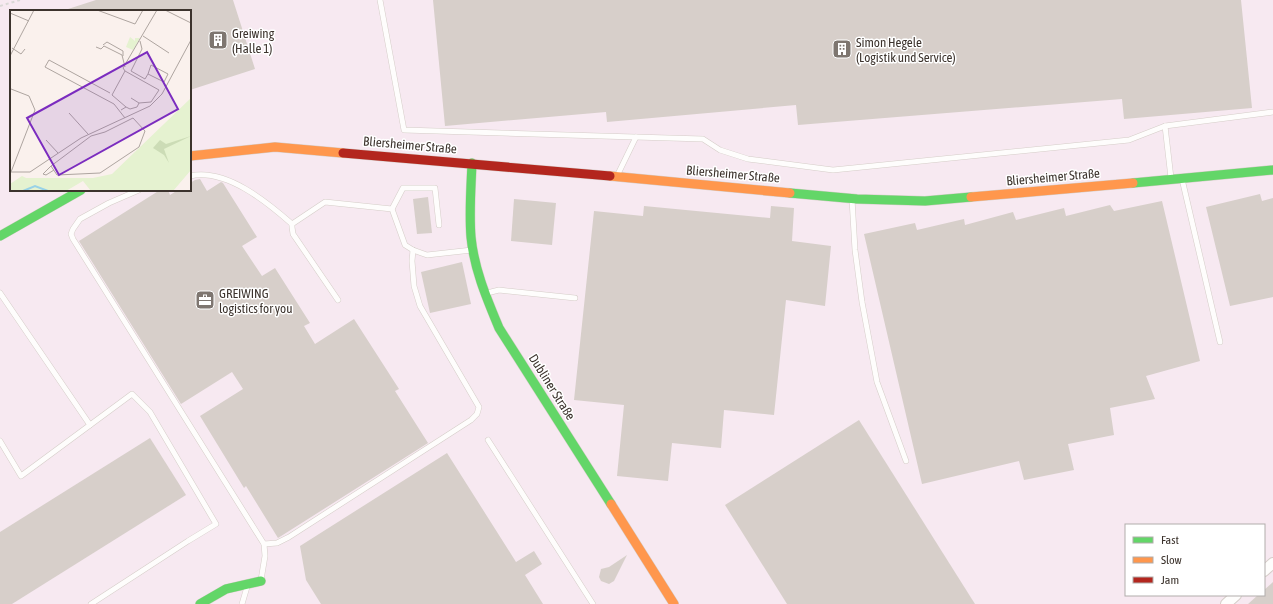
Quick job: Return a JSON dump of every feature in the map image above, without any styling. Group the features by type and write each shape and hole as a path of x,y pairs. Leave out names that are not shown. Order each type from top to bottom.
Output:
{"street":[{"name":"Bliersheimer Straße","path":"191,156 275,147 472,163 852,198 925,201 1273,170"},
{"name":"Dubliner Straße","path":"472,163 470,216 473,250 485,293 499,328 674,604"},
{"path":"0,236 79,191"},
{"path":"1265,570 1273,564"},
{"path":"200,604 226,589 261,581"},
{"path":"1226,604 1235,596"}],"lane":[{"path":"380,0 404,130 703,139 720,150 748,159 833,170 1129,140 1165,126 1273,112"},
{"path":"1165,126 1172,179"},
{"path":"617,177 636,137"},
{"path":"191,176 211,176 232,181 271,206 292,224 293,234 338,300"},
{"path":"1182,178 1220,342"},
{"path":"439,225 435,188 403,188 392,209 405,245 413,250 427,255 473,250"},
{"path":"137,191 109,203 80,219 72,229 71,234 264,544 265,556 261,581"},
{"path":"852,198 855,250 862,302 877,382 906,461"},
{"path":"292,224 325,202 392,209"},
{"path":"264,544 277,543 289,537 471,420 477,414 479,407 420,306 414,286 412,262 413,250"},
{"path":"485,293 499,290 575,298"},
{"path":"0,293 90,425"},
{"path":"0,441 21,476 132,394 150,412 216,524 91,604"},
{"path":"488,440 593,604"},
{"path":"242,604 248,584"}],"path":[{"path":"0,6 20,0"}],"shaded area":[{"path":"0,0 1273,0 1273,604 0,604"}],"building":[{"name":"Greiwing (Halle 1)","path":"96,0 233,0 255,69 191,90 191,10 68,9"},
{"name":"Simon Hegele (Logistik und Service)","path":"433,0 1241,0 1252,108 1124,119 1122,99 798,125 796,105 607,122 606,112 445,126"},
{"path":"200,179 207,191 221,182 223,183 257,237 242,246 262,276 275,268 310,323 304,326 315,344 354,319 399,389 395,391 428,443 278,538 246,486 244,488 200,416 243,389 232,372 181,404 79,241 158,191 168,191 170,195 176,191 191,191 191,182"},
{"path":"1260,194 1262,201 1273,198 1273,297 1230,306 1206,207"},
{"path":"428,197 432,233 417,234 413,199"},
{"path":"514,199 556,203 552,245 511,241"},
{"path":"1162,201 1200,361 1146,376 1155,399 1110,408 1114,435 1068,444 1074,470 1024,480 1019,461 922,484 864,234 915,223 917,230 964,219 965,225 1013,212 1016,220 1064,208 1066,216 1110,205 1114,211"},
{"path":"644,206 770,218 771,206 794,208 792,241 831,246 825,306 786,300 774,415 724,410 721,448 672,443 668,481 617,476 624,405 574,400 594,211 643,216"},
{"path":"462,262 471,304 430,313 421,272"},
{"path":"859,420 975,604 787,604 725,505"},
{"path":"150,438 186,495 12,604 0,604 0,532"},
{"path":"447,453 516,562 534,551 542,564 525,575 543,604 321,604 306,580 300,546"},
{"path":"627,555 614,581 609,584 601,581 599,577 601,569 609,567"},
{"path":"1273,582 1273,604 1248,604 1257,596 1265,596 1265,589"}],"traffic: fast":[{"path":"472,163 470,200 471,237 475,261 494,317 499,328 611,504"},
{"path":"1133,183 1273,170"},
{"path":"0,236 79,191"},
{"path":"790,193 857,199 925,201 971,197"},
{"path":"200,604 226,589 261,581"}],"traffic: slow":[{"path":"191,156 275,147 343,153"},
{"path":"610,176 790,193"},
{"path":"971,197 1133,183"},
{"path":"611,504 674,604"}],"traffic: jam":[{"path":"343,153 610,176"}],"place":[{"name":"Greiwing (Halle 1)","path":"218,40"},
{"name":"Simon Hegele (Logistik und Service)","path":"842,49"},
{"name":"GREIWING logistics for you","path":"205,300"}]}
